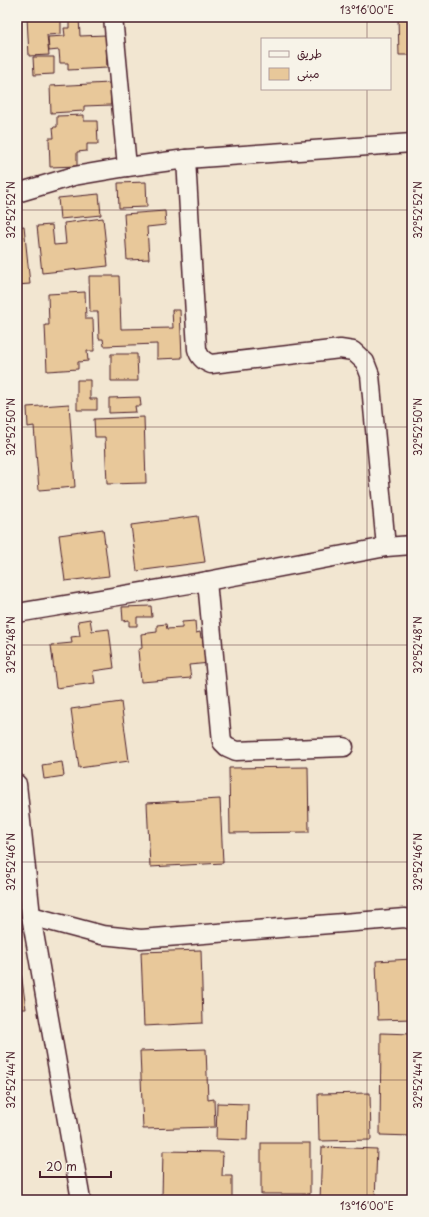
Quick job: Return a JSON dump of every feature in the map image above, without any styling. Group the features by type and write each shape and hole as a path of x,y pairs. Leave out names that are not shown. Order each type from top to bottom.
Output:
{"street":[{"path":"113,17 128,167"},
{"path":"17,193 74,176 186,159 412,143"},
{"path":"186,159 197,349 199,355 205,362 211,364 340,349 353,351 365,362 370,375 386,547"},
{"path":"17,613 207,581 386,547 412,545"},
{"path":"207,581 222,742 227,748 236,751 344,748"},
{"path":"17,784 31,916 81,1200"},
{"path":"31,916 102,935 141,939 405,918 412,920"}],"building":[{"path":"27,17 61,17 61,34 47,35 49,55 29,56"},
{"path":"69,17 79,17 80,36 106,35 107,68 68,70 68,63 60,63 59,50 49,51 48,37 65,36 64,28 69,28"},
{"path":"398,17 412,17 412,55 399,55"},
{"path":"33,57 54,57 54,74 34,75"},
{"path":"110,83 111,105 84,106 84,111 51,113 50,86"},
{"path":"84,115 84,121 97,121 98,144 87,144 87,151 77,152 77,166 50,167 49,138 54,138 53,127 57,127 57,116"},
{"path":"146,182 147,207 119,208 118,183"},
{"path":"99,194 101,215 60,219 58,198"},
{"path":"165,211 166,225 147,227 149,259 127,260 124,214"},
{"path":"103,218 108,266 42,273 37,226 52,225 54,245 66,244 64,223"},
{"path":"24,226 30,284 17,285 17,227"},
{"path":"89,276 119,276 121,329 173,328 172,310 180,310 182,358 157,359 157,344 104,346 103,339 99,339 98,312 90,312"},
{"path":"85,292 86,319 93,319 94,351 87,351 88,361 78,362 78,369 47,371 45,325 49,325 48,294"},
{"path":"111,354 137,354 138,381 111,381"},
{"path":"77,380 90,380 90,399 97,399 97,410 77,410"},
{"path":"140,397 141,406 135,406 136,412 109,413 109,398"},
{"path":"69,404 75,487 39,490 34,426 28,427 27,407"},
{"path":"144,417 146,483 107,484 105,437 95,437 94,419"},
{"path":"198,516 205,562 137,571 131,525"},
{"path":"103,529 109,576 65,581 59,535"},
{"path":"151,606 152,617 137,617 137,626 129,626 129,620 123,621 122,607"},
{"path":"90,619 92,631 109,629 114,668 93,671 95,683 56,688 51,645 72,643 71,637 80,636 78,621"},
{"path":"195,621 196,633 200,632 201,638 207,637 210,663 189,665 191,678 141,682 138,650 142,648 141,634 157,632 157,625 166,624 167,629 182,628 182,622"},
{"path":"121,702 129,761 79,768 71,709"},
{"path":"62,762 64,776 44,779 42,765"},
{"path":"308,767 309,832 230,833 229,768"},
{"path":"220,799 223,863 150,867 147,803"},
{"path":"17,943 26,1009 17,1009"},
{"path":"201,950 203,1023 144,1026 141,952"},
{"path":"412,959 412,1019 378,1020 376,961"},
{"path":"381,1033 412,1034 412,1136 380,1135"},
{"path":"206,1049 208,1100 214,1099 215,1127 143,1129 140,1051"},
{"path":"370,1093 371,1140 319,1141 318,1094"},
{"path":"217,1103 248,1104 247,1140 216,1139"},
{"path":"261,1143 310,1143 310,1194 261,1194"},
{"path":"322,1147 377,1149 375,1200 320,1200"},
{"path":"163,1151 223,1152 222,1176 232,1176 232,1199 162,1197"}]}
